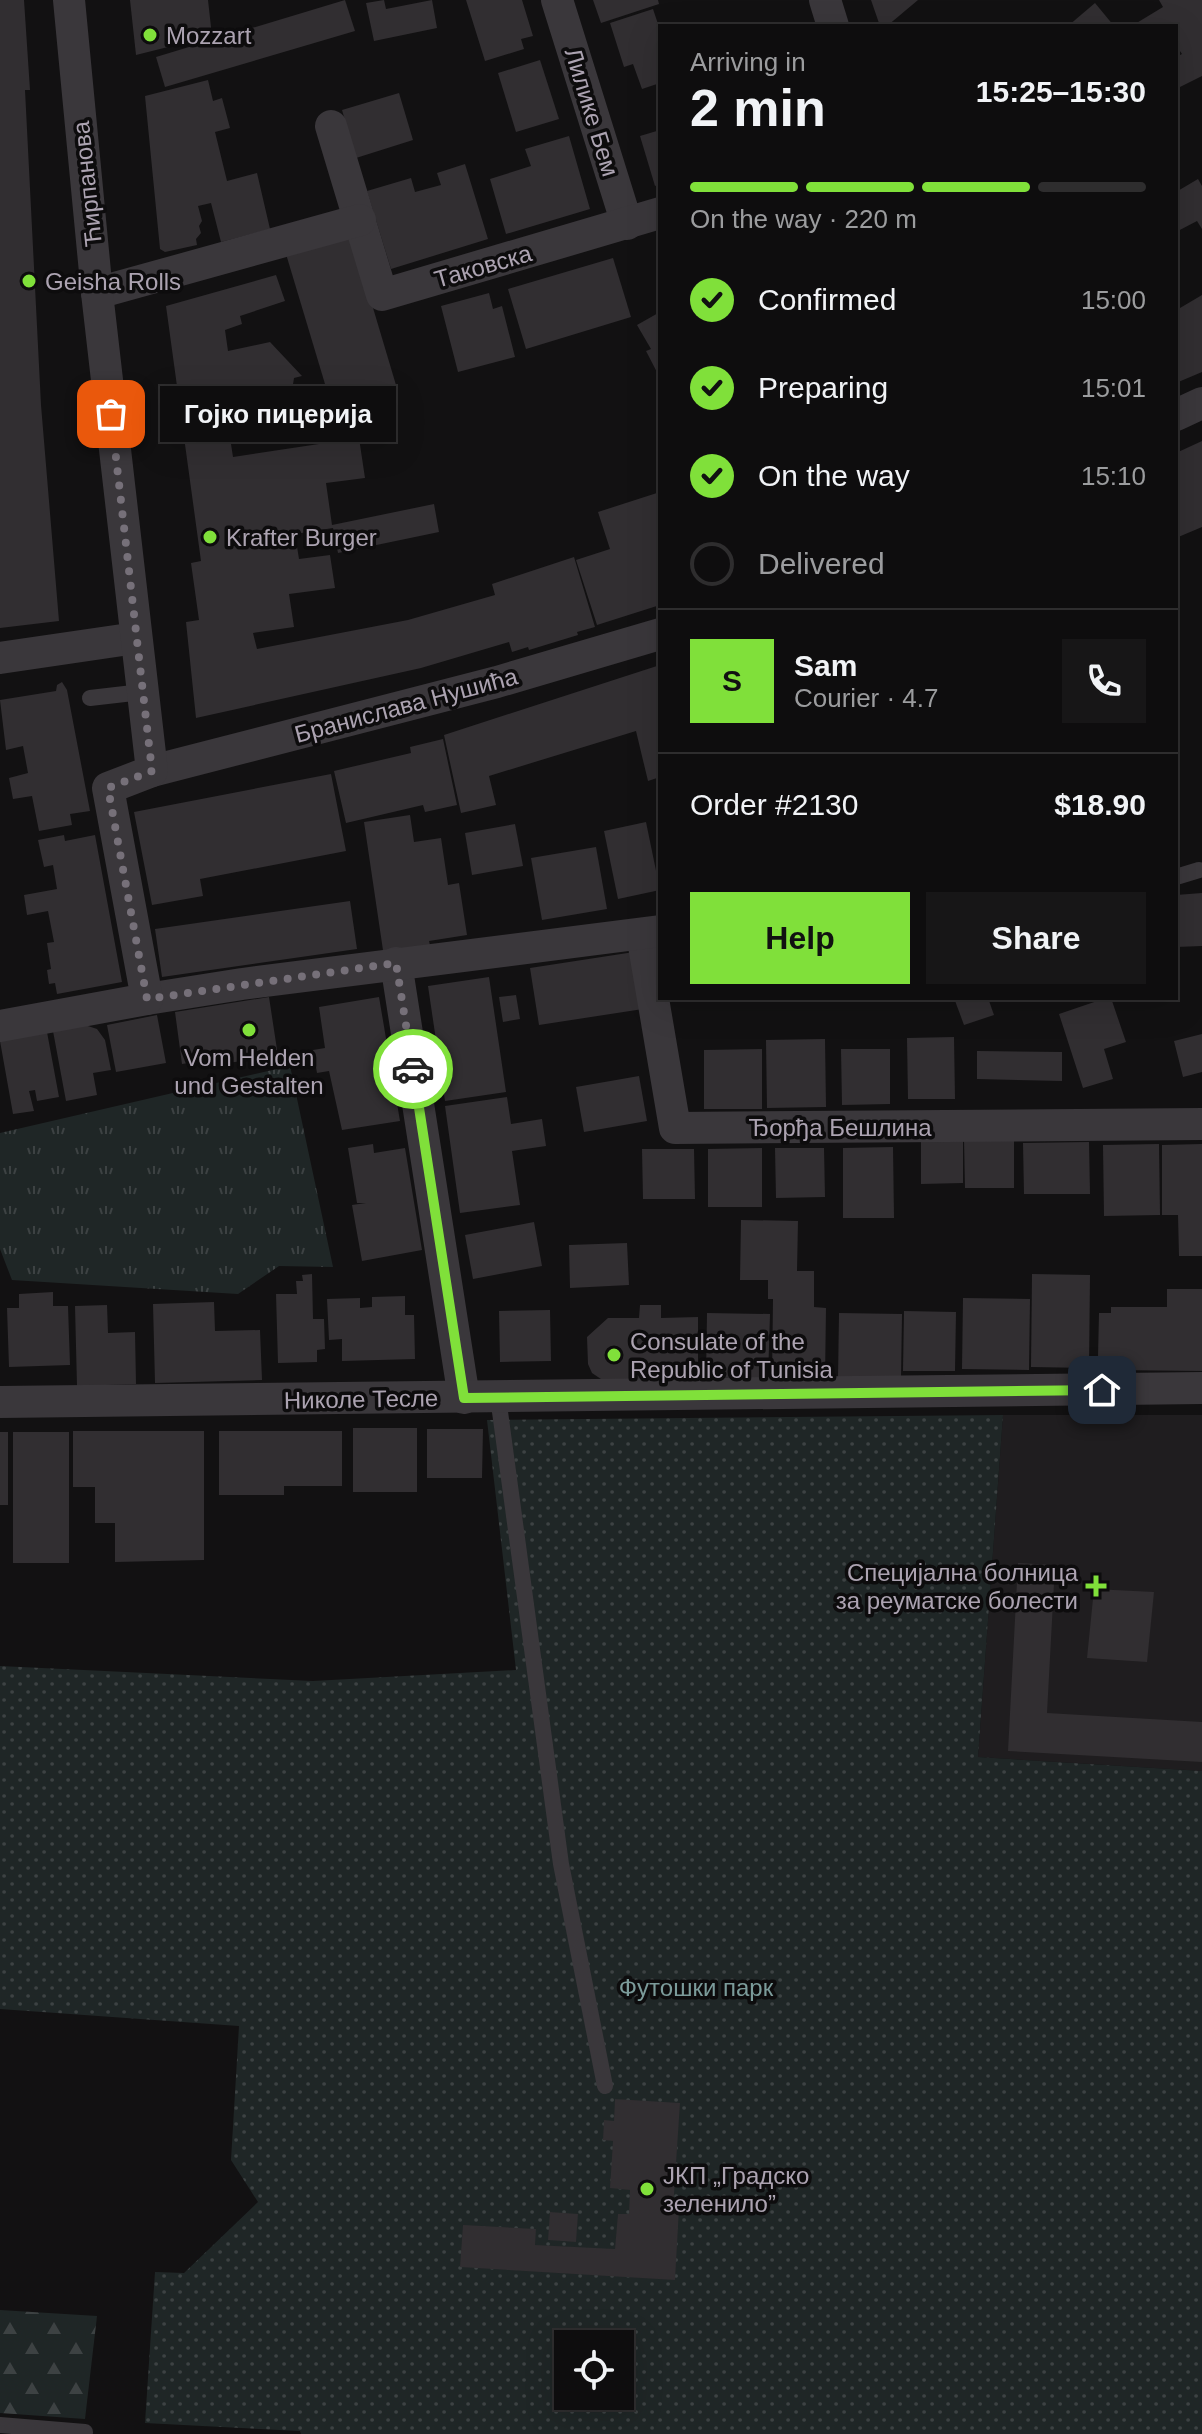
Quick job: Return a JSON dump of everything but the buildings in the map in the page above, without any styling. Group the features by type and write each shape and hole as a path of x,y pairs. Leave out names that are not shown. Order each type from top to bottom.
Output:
{"street":[{"name":"Ћирпанова","path":"69,0 97,293 152,771"},
{"name":"Лилике Бем","path":"557,0 627,224"},
{"path":"825,0 832,24"},
{"name":"Таковска","path":"331,126 382,295 658,214"},
{"path":"97,293 360,220"},
{"path":"1178,414 1202,403"},
{"name":"Бранислава Нушића","path":"152,771 497,682 658,635"},
{"path":"0,658 136,638"},
{"path":"147,999 108,788 152,771"},
{"path":"0,1026 147,999 396,963 651,932"},
{"name":"Ђорђа Бешлина","path":"651,932 658,989"},
{"path":"396,963 464,1398"},
{"name":"Ђорђа Бешлина","path":"659,1000 675,1128 1202,1124"},
{"name":"Николе Тесле","path":"0,1402 1202,1388"}],"lane":[{"path":"90,698 142,692"},
{"path":"1178,876 1199,870"},
{"path":"498,1397 561,1864 605,2086"},
{"path":"0,2425 85,2432"}],"shaded area":[{"name":"Специјална болница за реуматске болести","path":"1003,1415 1202,1415 1202,1771 978,1757"}],"green space":[{"path":"290,1066 333,1267 279,1266 238,1294 12,1280 0,1249 0,1133"},
{"name":"Футошки парк","path":"1003,1415 978,1757 1202,1771 1202,2434 301,2434 300,2431 145,2423 155,2272 184,2273 258,2202 231,2160 239,2026 0,2009 0,1666 313,1681 516,1670 487,1420"},
{"path":"0,2310 97,2316 85,2419 0,2413"}],"way so far":[{"path":"111,414 152,771 108,788 147,999 396,963 413,1069"}],"place":[{"name":"Mozzart","path":"150,35"},
{"name":"Geisha Rolls","path":"29,281"},
{"name":"Гојко пицерија","path":"111,414"},
{"name":"Krafter Burger","path":"210,537"},
{"name":"Vom Helden und Gestalten","path":"249,1030"},
{"name":"Consulate of the Republic of Tunisia","path":"614,1355"},
{"name":"Специјална болница за реуматске болести","path":"1096,1586"},
{"name":"ЈКП „Градско зеленило”","path":"647,2189"}],"route":[{"path":"413,1069 464,1398 1102,1390"}]}
